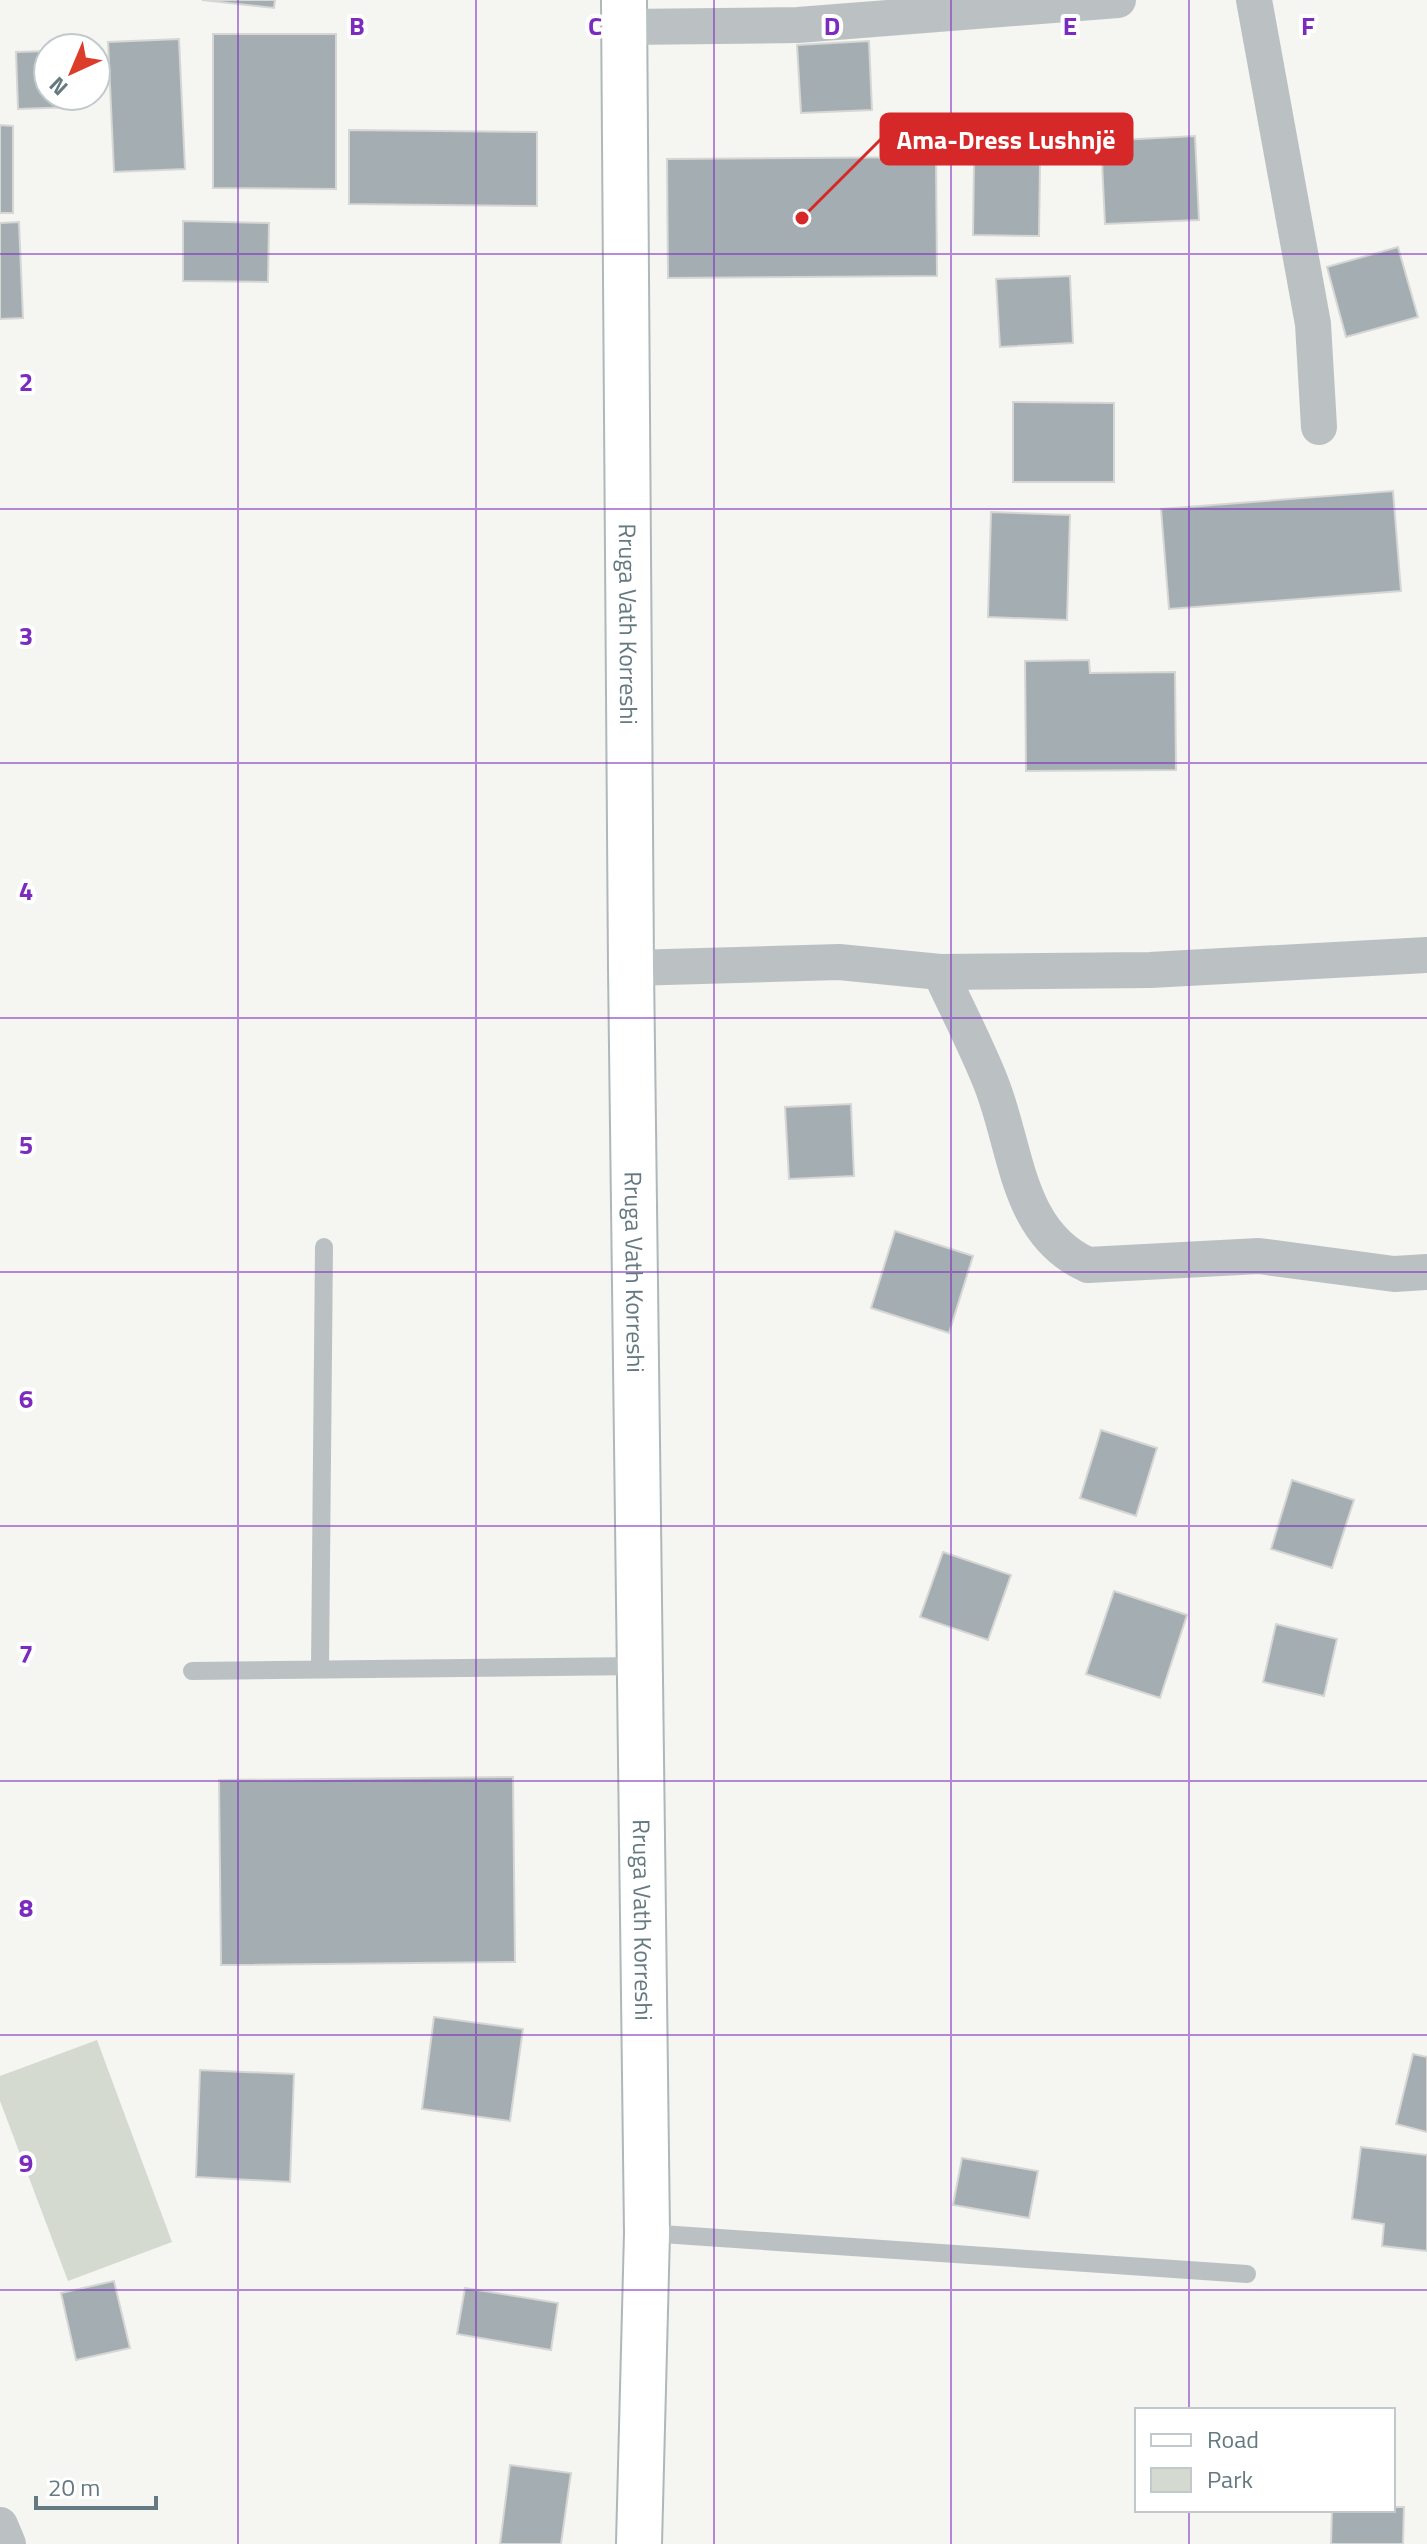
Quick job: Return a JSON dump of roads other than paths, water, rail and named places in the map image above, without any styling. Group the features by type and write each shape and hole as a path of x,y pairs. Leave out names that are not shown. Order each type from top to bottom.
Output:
{"main road":[{"name":"Rruga Vath Korreshi","path":"624,14 631,968 647,2233 639,2544"}],"street":[{"path":"624,14 798,25 1118,0"},
{"path":"1254,0 1313,324 1319,427"},
{"path":"631,968 839,962 940,972 1150,970 1427,955"},
{"path":"940,972 992,1085 1032,1213 1047,1236 1067,1255 1088,1265 1259,1256 1394,1274 1427,1272"},
{"path":"0,2525 8,2544"}],"lane":[{"path":"320,1669 324,1247"},
{"path":"192,1671 640,1666"},
{"path":"647,2233 1247,2274"}],"place":[{"name":"Ama-Dress Lushnjë","path":"802,218"}]}
